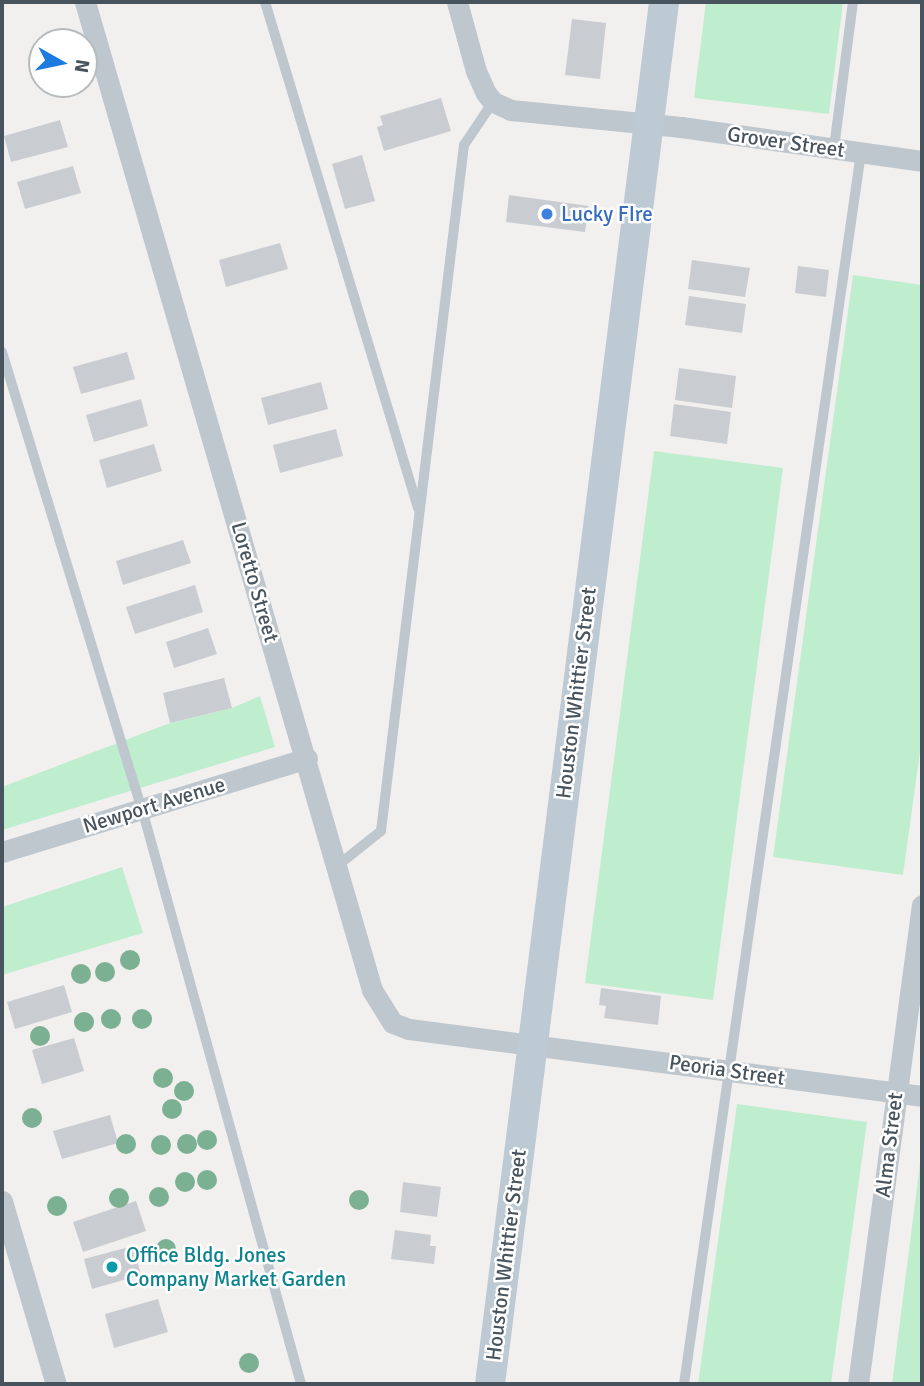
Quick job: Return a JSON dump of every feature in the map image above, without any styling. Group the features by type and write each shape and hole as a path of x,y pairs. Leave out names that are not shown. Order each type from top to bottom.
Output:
{"street":[{"name":"Loretto Street","path":"85,2 307,758 372,990 393,1023 409,1029 531,1044"},
{"path":"457,2 476,71 493,103"},
{"name":"Houston Whittier Street","path":"490,1384 664,2"},
{"name":"Grover Street","path":"493,103 511,110 649,124 922,161"},
{"name":"Newport Avenue","path":"2,852 307,758"},
{"name":"Alma Street","path":"858,1384 922,905"},
{"name":"Peoria Street","path":"531,1044 922,1096"},
{"path":"2,1201 56,1384"}],"lane":[{"path":"265,2 419,513"},
{"path":"834,148 853,2"},
{"path":"337,866 381,831 464,145 493,103"},
{"path":"684,1384 861,152"},
{"path":"2,352 142,809 301,1384"}],"green space":[{"path":"706,2 843,2 829,114 694,98"},
{"path":"853,275 922,285 922,737 903,875 773,857"},
{"path":"654,451 783,468 713,1000 585,983"},
{"path":"260,696 275,747 2,830 2,787 170,723 232,708"},
{"path":"122,867 143,933 2,975 2,907"},
{"path":"737,1104 867,1122 831,1384 698,1384"},
{"path":"922,1148 922,1384 892,1384"}],"building":[{"path":"572,19 606,23 600,79 565,75"},
{"path":"441,98 451,131 384,151 377,127 383,125 380,116"},
{"path":"60,120 68,147 11,162 4,136"},
{"path":"362,155 375,201 345,209 332,164"},
{"path":"73,166 81,193 25,209 17,182"},
{"name":"Lucky FIre","path":"509,195 589,206 585,232 506,222"},
{"path":"280,243 288,269 226,287 219,260"},
{"path":"692,260 750,268 745,297 688,289"},
{"path":"798,266 829,270 826,297 795,293"},
{"path":"689,296 746,304 742,333 685,325"},
{"path":"127,352 135,379 81,394 73,367"},
{"path":"679,368 736,376 732,408 675,400"},
{"path":"321,382 328,409 268,425 261,398"},
{"path":"141,399 148,426 94,442 86,415"},
{"path":"674,404 731,412 727,444 670,436"},
{"path":"336,429 343,456 280,473 273,445"},
{"path":"154,444 162,471 107,488 99,460"},
{"path":"183,540 191,563 123,585 116,561"},
{"path":"195,585 203,612 135,634 126,607"},
{"path":"208,628 217,654 174,668 166,642"},
{"path":"224,678 232,708 170,723 163,693"},
{"path":"64,985 72,1012 15,1029 7,1002"},
{"path":"601,988 661,996 658,1025 604,1018 606,1006 599,1005"},
{"path":"74,1038 84,1071 42,1084 32,1050"},
{"path":"110,1115 118,1143 62,1159 53,1131"},
{"path":"403,1182 441,1187 437,1217 400,1212"},
{"path":"136,1201 146,1231 83,1252 73,1222"},
{"path":"395,1230 431,1235 430,1246 436,1246 434,1264 391,1259"},
{"name":"Office Bldg. Jones Company Market Garden","path":"133,1246 141,1275 92,1289 84,1259"},
{"path":"158,1299 168,1332 114,1348 105,1314"}],"place":[{"name":"Lucky FIre","path":"547,214"},
{"name":"Office Bldg. Jones Company Market Garden","path":"112,1267"}]}
